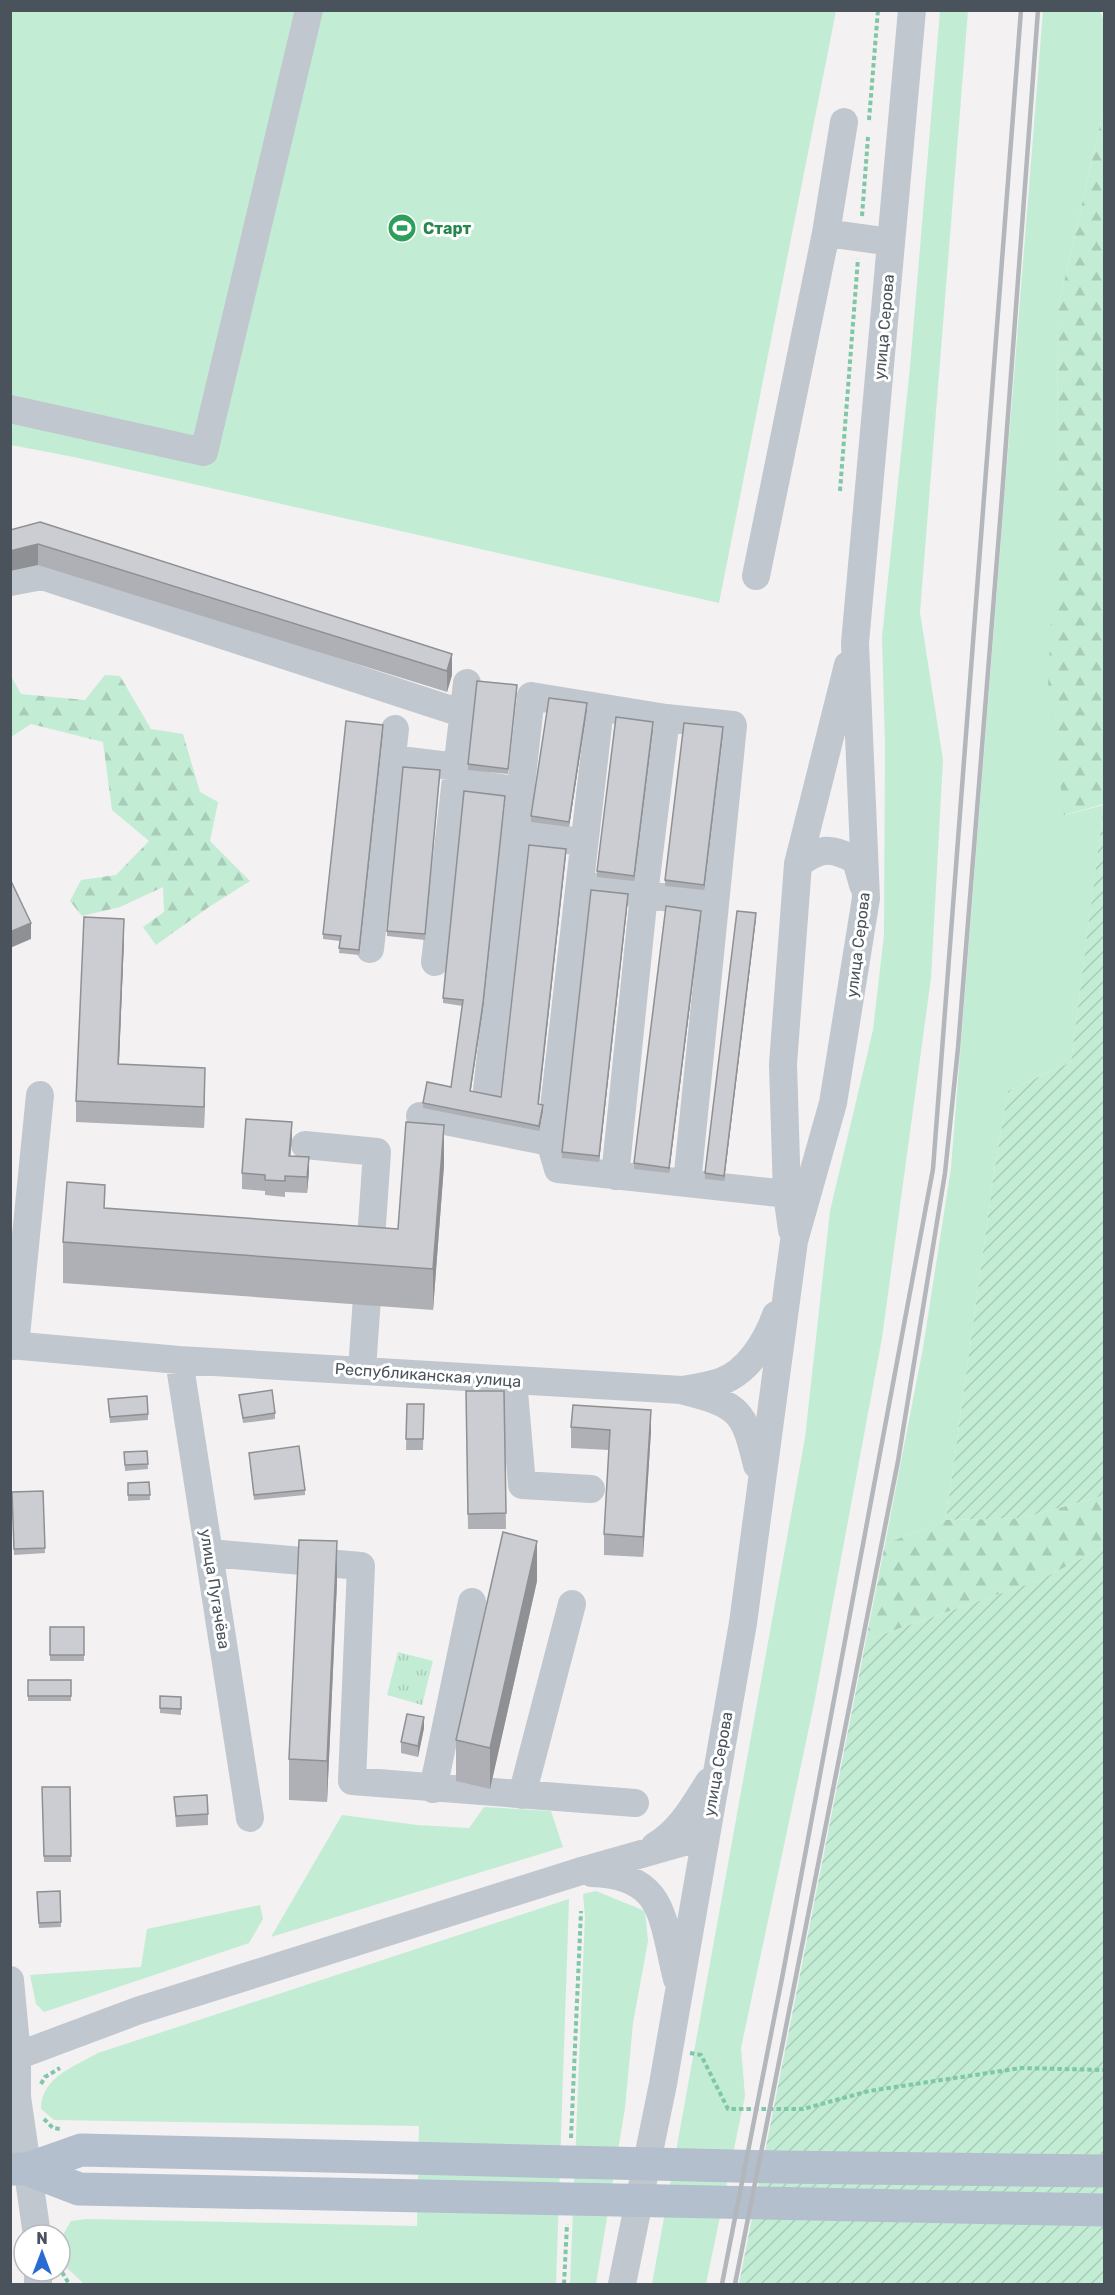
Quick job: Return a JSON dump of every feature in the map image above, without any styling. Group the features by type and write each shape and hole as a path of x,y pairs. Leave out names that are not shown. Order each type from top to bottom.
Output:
{"main road":[{"path":"19,2169 81,2150 1104,2171"},
{"path":"19,2169 79,2189 1104,2210"}],"street":[{"path":"10,409 204,452 309,10"},
{"name":"улица Серова","path":"622,2284 669,2050 742,1623 794,1240 833,1103 866,898 855,643 912,10"},
{"path":"756,576 826,233 844,122"},
{"path":"826,233 891,242"},
{"path":"10,582 42,576 464,714"},
{"name":"улица Серова","path":"794,1240 787,1194 783,1064 798,864 834,716 855,643"},
{"path":"435,962 468,683"},
{"path":"487,1090 531,696 666,718 733,724 687,1183"},
{"path":"600,708 550,1142 558,1169 787,1194"},
{"path":"615,1176 644,894 666,718"},
{"path":"370,949 395,729"},
{"path":"391,759 521,791"},
{"path":"516,831 584,843"},
{"path":"798,864 816,851 839,851 856,860 866,898"},
{"path":"580,884 714,905"},
{"path":"13,1346 40,1095"},
{"path":"420,1116 550,1142"},
{"path":"305,1145 377,1152 359,1244 362,1370"},
{"name":"Республиканская улица","path":"13,1346 179,1360 682,1390 721,1382 744,1367 767,1339 788,1282"},
{"name":"улица Пугачёва","path":"179,1360 250,1818"},
{"path":"513,1380 522,1485 591,1489"},
{"path":"682,1390 772,1401"},
{"path":"682,1390 716,1399 736,1410 748,1429 762,1483"},
{"path":"209,1553 360,1566 352,1781 635,1803"},
{"path":"433,1789 472,1602"},
{"path":"522,1795 572,1604"},
{"path":"640,1855 671,1836 684,1823 717,1770"},
{"path":"17,2056 137,2011 578,1872 705,1836"},
{"path":"578,1872 613,1873 637,1881 649,1891 660,1915 679,1988"},
{"path":"10,1980 17,2056 19,2169 34,2223"}],"path":[{"path":"571,2145 581,1911"},
{"path":"669,2050 701,2055 728,2109 803,2109 869,2091 1021,2068 1104,2070"},
{"path":"564,2284 567,2214"}],"green space":[{"name":"Старт","path":"10,11 836,11 719,603 74,457 11,445"},
{"path":"940,11 968,11 920,612 943,760 931,978 882,1338 814,1704 741,2048 745,2096 706,2284 652,2284 805,1438 830,1211 873,1030 884,935 885,745 882,637 910,367"},
{"path":"1043,11 1100,11 1104,21 1104,108 1058,308 1057,483 1065,815 1104,805 1071,1062 1008,1091 994,1173 946,1520 885,1544 923,1348 951,1168"},
{"path":"1104,108 1104,804 1064,815 1048,687 1057,483 1058,308"},
{"path":"105,675 120,676 151,729 183,734 200,792 218,802 210,841 250,881 156,945 143,927 164,912 163,887 120,907 82,916 70,901 81,880 116,875 149,841 112,810 103,742 31,724 11,737 11,676 21,694 85,700"},
{"path":"1104,804 1104,1490 1101,1496 1023,1518 946,1520 994,1173 1008,1091 1071,1062"},
{"path":"1104,1490 1104,1547 1040,1580 866,1640 885,1544 946,1520 1023,1518 1101,1496"},
{"path":"1104,1547 1104,2284 739,2284 866,1640 1040,1580"},
{"path":"398,1652 433,1661 422,1705 387,1695"},
{"path":"484,1807 551,1811 563,1847 271,1937 342,1815 417,1825 469,1828"},
{"path":"596,1891 645,1911 648,1941 633,2023 625,2108 596,2284 570,2284 585,1917 583,1894"},
{"path":"569,1899 556,2284 84,2284 72,2273 71,2221 87,2219 417,2226 419,2126 54,2120 41,2109 42,2098 47,2089 60,2074 98,2053"},
{"path":"260,1905 263,1919 249,1943 44,2012 36,2004 30,1975 141,1967 147,1929"}],"building":[{"path":"40,522 452,654 447,671 38,544 10,551 10,530"},
{"path":"477,681 517,685 508,769 468,764"},
{"path":"549,698 587,703 569,822 531,816"},
{"path":"616,717 653,722 634,876 597,871"},
{"path":"346,721 383,725 359,950 339,948 341,936 323,934"},
{"path":"684,723 723,727 704,885 665,880"},
{"path":"403,767 440,770 425,934 387,931"},
{"path":"464,791 505,796 483,1003 470,1091 501,1097 529,845 566,849 538,1104 543,1105 539,1126 423,1103 427,1082 451,1087 463,1000 443,998"},
{"path":"10,882 31,923 10,932"},
{"path":"591,890 628,894 599,1156 562,1152"},
{"path":"666,906 701,911 669,1168 634,1163"},
{"path":"737,911 756,913 724,1176 705,1173"},
{"path":"84,917 124,919 118,1064 205,1068 204,1107 76,1101"},
{"path":"246,1119 292,1122 289,1156 309,1157 307,1177 285,1176 285,1181 265,1180 265,1175 242,1173"},
{"path":"406,1122 444,1125 433,1269 63,1242 67,1182 105,1185 104,1208 398,1229"},
{"path":"272,1390 275,1413 243,1418 239,1395"},
{"path":"466,1391 504,1391 506,1513 468,1514"},
{"path":"147,1396 148,1414 110,1417 108,1399"},
{"path":"407,1404 424,1404 423,1439 406,1439"},
{"path":"573,1405 651,1410 643,1537 604,1534 610,1430 571,1427"},
{"path":"299,1446 305,1490 254,1495 249,1453"},
{"path":"147,1451 148,1464 125,1465 124,1452"},
{"path":"149,1482 150,1495 128,1495 128,1483"},
{"path":"43,1491 45,1548 14,1549 12,1492"},
{"path":"503,1532 537,1541 490,1748 456,1740"},
{"path":"299,1540 337,1541 327,1761 289,1759"},
{"path":"50,1627 84,1627 84,1655 50,1655"},
{"path":"28,1680 71,1680 71,1696 28,1696"},
{"path":"160,1696 181,1697 181,1709 160,1708"},
{"path":"407,1714 424,1717 418,1746 401,1742"},
{"path":"42,1787 70,1787 71,1856 44,1856"},
{"path":"207,1795 208,1814 176,1816 174,1797"},
{"path":"60,1891 61,1922 39,1923 37,1892"}],"railway":[{"path":"722,2284 783,1973 933,1169 1021,10"},
{"path":"735,2284 898,1461 945,1173 958,1048 1038,10"}],"place":[{"name":"Старт","path":"402,228"}]}
